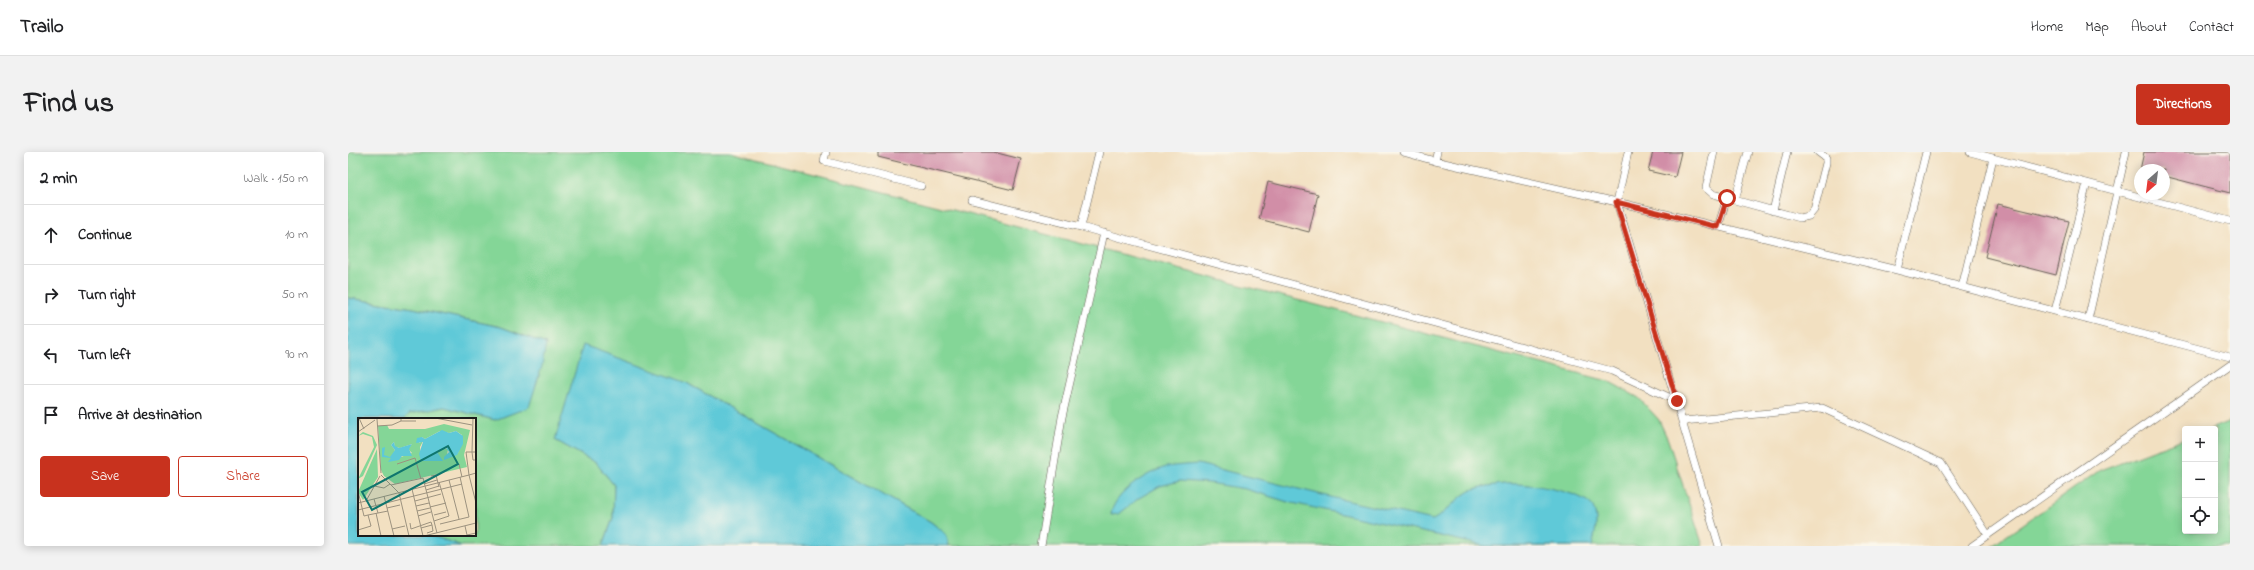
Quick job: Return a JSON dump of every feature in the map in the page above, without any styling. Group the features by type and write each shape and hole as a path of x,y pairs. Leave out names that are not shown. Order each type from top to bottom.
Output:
{"lane":[{"path":"826,152 824,161 921,186"},
{"path":"1082,227 1099,152"},
{"path":"1403,152 1435,161 1616,202 1898,270 2230,357"},
{"path":"1435,161 1437,152"},
{"path":"1628,152 1616,202 1683,421 1719,546"},
{"path":"1714,152 1706,188 1713,194 1800,218 1809,216 1814,210 1826,163 1826,158 1818,152"},
{"path":"1735,200 1748,152"},
{"path":"1773,211 1787,152"},
{"path":"1898,270 1926,152"},
{"path":"1970,152 2230,221"},
{"path":"2088,320 2126,152"},
{"path":"1962,287 1993,158"},
{"path":"2055,311 2087,183"},
{"path":"1718,227 1727,198"},
{"path":"972,200 1082,227 1612,370 1677,401"},
{"path":"1041,546 1062,417 1104,233"},
{"path":"1972,546 2230,365"},
{"path":"1683,421 1822,408 1941,463 1988,535"}],"green space":[{"path":"348,152 730,152 1608,381 1639,398 1659,420 1668,440 1703,546 949,546 946,534 931,522 685,382 555,440 596,463 614,485 613,518 603,546 462,546 432,536 476,536 476,418 405,418 409,414 444,407 495,420 546,344 501,327 413,308 348,298"},
{"path":"2230,421 2230,546 1992,546 2100,470 2182,439 2182,534 2218,534 2218,426"}],"water":[{"path":"348,298 413,308 501,327 546,344 542,366 529,407 495,420 444,407 409,414 405,418 358,418 358,536 432,536 462,546 348,546"},
{"path":"583,345 685,382 931,522 946,534 949,546 603,546 613,518 614,485 596,463 555,440"},
{"path":"1198,464 1335,498 1433,520 1463,495 1474,489 1504,484 1538,486 1566,492 1587,501 1593,507 1595,512 1595,532 1592,546 1485,546 1288,502 1245,489 1209,483 1180,481 1160,486 1139,498 1119,514 1111,515 1113,507 1124,492 1150,473 1167,467"}],"building":[{"path":"878,152 993,152 1021,159 1013,190 878,157"},
{"path":"1653,152 1681,152 1675,177 1648,171"},
{"path":"2144,152 2230,152 2230,193 2170,178 2170,164 2141,164"},
{"path":"1268,182 1318,194 1309,232 1259,219"},
{"path":"1998,204 2069,221 2056,275 1985,257"}],"route":[{"path":"1677,401 1616,202 1718,227 1727,198"}]}
